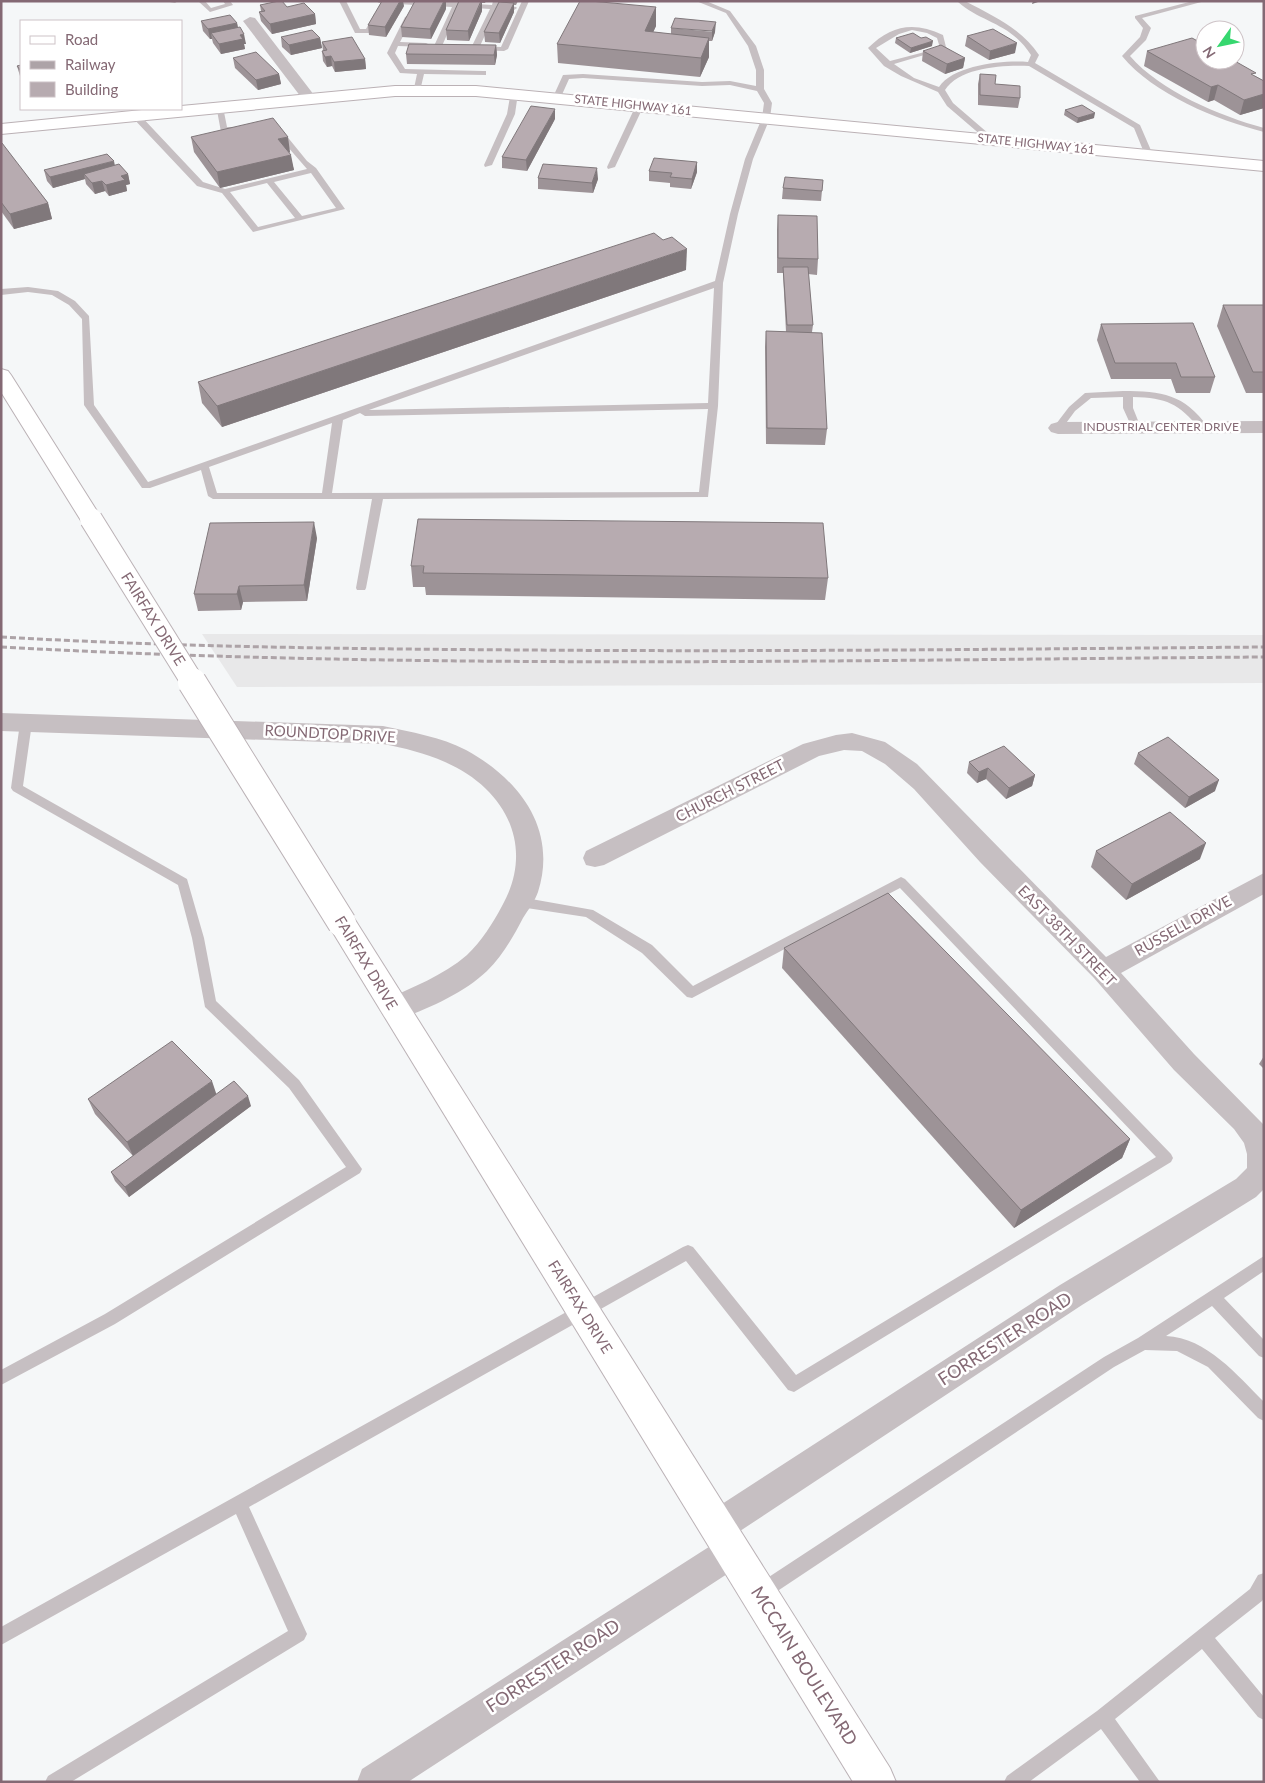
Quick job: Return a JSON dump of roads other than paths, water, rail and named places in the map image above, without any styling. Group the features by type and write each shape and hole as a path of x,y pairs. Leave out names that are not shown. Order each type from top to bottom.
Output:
{"main road":[{"name":"STATE HIGHWAY 161","path":"1,129 309,98 416,91 514,93 1264,166"},
{"name":"FAIRFAX DRIVE","path":"1,375 725,1539"},
{"name":"MCCAIN BOULEVARD","path":"725,1539 876,1782"}],"street":[{"path":"250,21 309,98"},
{"name":"INDUSTRIAL CENTER DRIVE","path":"1058,428 1264,427"},
{"name":"ROUNDTOP DRIVE","path":"14,723 383,735 409,739 446,750 470,762 496,782 508,795 523,821 527,833 530,861 529,873 520,902 490,949 456,979 394,1009"},
{"name":"CHURCH STREET","path":"595,858 811,750 845,741 870,745"},
{"name":"EAST 38TH STREET","path":"870,745 915,777 1028,896 1103,971 1185,1062 1256,1136"},
{"name":"RUSSELL DRIVE","path":"1103,971 1264,882"},
{"name":"FORRESTER ROAD","path":"375,1782 725,1539 1071,1295 1246,1188 1259,1176 1263,1164 1262,1152 1256,1136"}],"lane":[{"path":"167,1 175,1"},
{"path":"201,1 210,10 230,5 226,1"},
{"path":"342,1 358,31 368,31 381,1 524,5 504,49 466,47"},
{"path":"204,465 214,496 704,495 713,406 719,283 749,159 766,118 768,103 760,89 760,70 752,46 728,12 699,1"},
{"path":"1202,1 1138,17 1147,28 1143,38 1126,56 1138,70 1166,87 1242,126 1264,130"},
{"path":"416,2 391,53 403,71 483,73"},
{"path":"961,2 993,19 1029,43 1035,55 1031,64"},
{"path":"438,46 457,3"},
{"path":"475,48 496,4"},
{"path":"958,60 943,48 940,37 928,30 910,28 890,34 872,48 887,64 915,83 941,90 950,104 992,140"},
{"path":"396,44 447,46"},
{"path":"887,64 943,48"},
{"path":"941,90 947,81 973,70 1010,63 1031,64 1137,127 1149,155"},
{"path":"966,65 973,70"},
{"path":"416,91 421,72"},
{"path":"557,97 566,77 583,76 702,84 730,82 760,89"},
{"path":"488,165 511,114 514,93"},
{"path":"611,167 640,105"},
{"path":"219,107 224,130 243,128"},
{"path":"135,116 200,184 225,191 313,170"},
{"path":"225,191 256,230 340,209 313,170 304,163 282,134 271,124"},
{"path":"268,180 299,218"},
{"path":"1,292 33,290 52,292 70,300 86,318 89,405 146,486 719,283"},
{"path":"1058,428 1072,409 1088,395 1128,394 1152,395 1183,404 1203,427"},
{"path":"1128,394 1128,408 1136,428"},
{"path":"353,413 713,406"},
{"path":"327,496 338,418"},
{"path":"361,588 378,496"},
{"path":"1,1378 110,1319 355,1169 294,1084 210,1003 198,938 183,882 17,788 14,723"},
{"path":"1,1637 688,1252 794,1385 1166,1158 901,882 692,992 647,949 589,913 520,902"},
{"path":"759,1594 1109,1362 1143,1343 1264,1263"},
{"path":"1214,1297 1264,1351"},
{"path":"1143,1343 1179,1344 1213,1362 1264,1413"},
{"path":"54,1782 298,1634 240,1504"},
{"path":"1013,1782 1104,1717 1256,1596 1264,1581"},
{"path":"1204,1637 1264,1711"},
{"path":"1104,1717 1151,1782"}],"railway":[{"path":"1,637 198,645 462,650 620,651 1264,647"},
{"path":"1,647 316,659 474,661 632,662 1264,657"}]}
